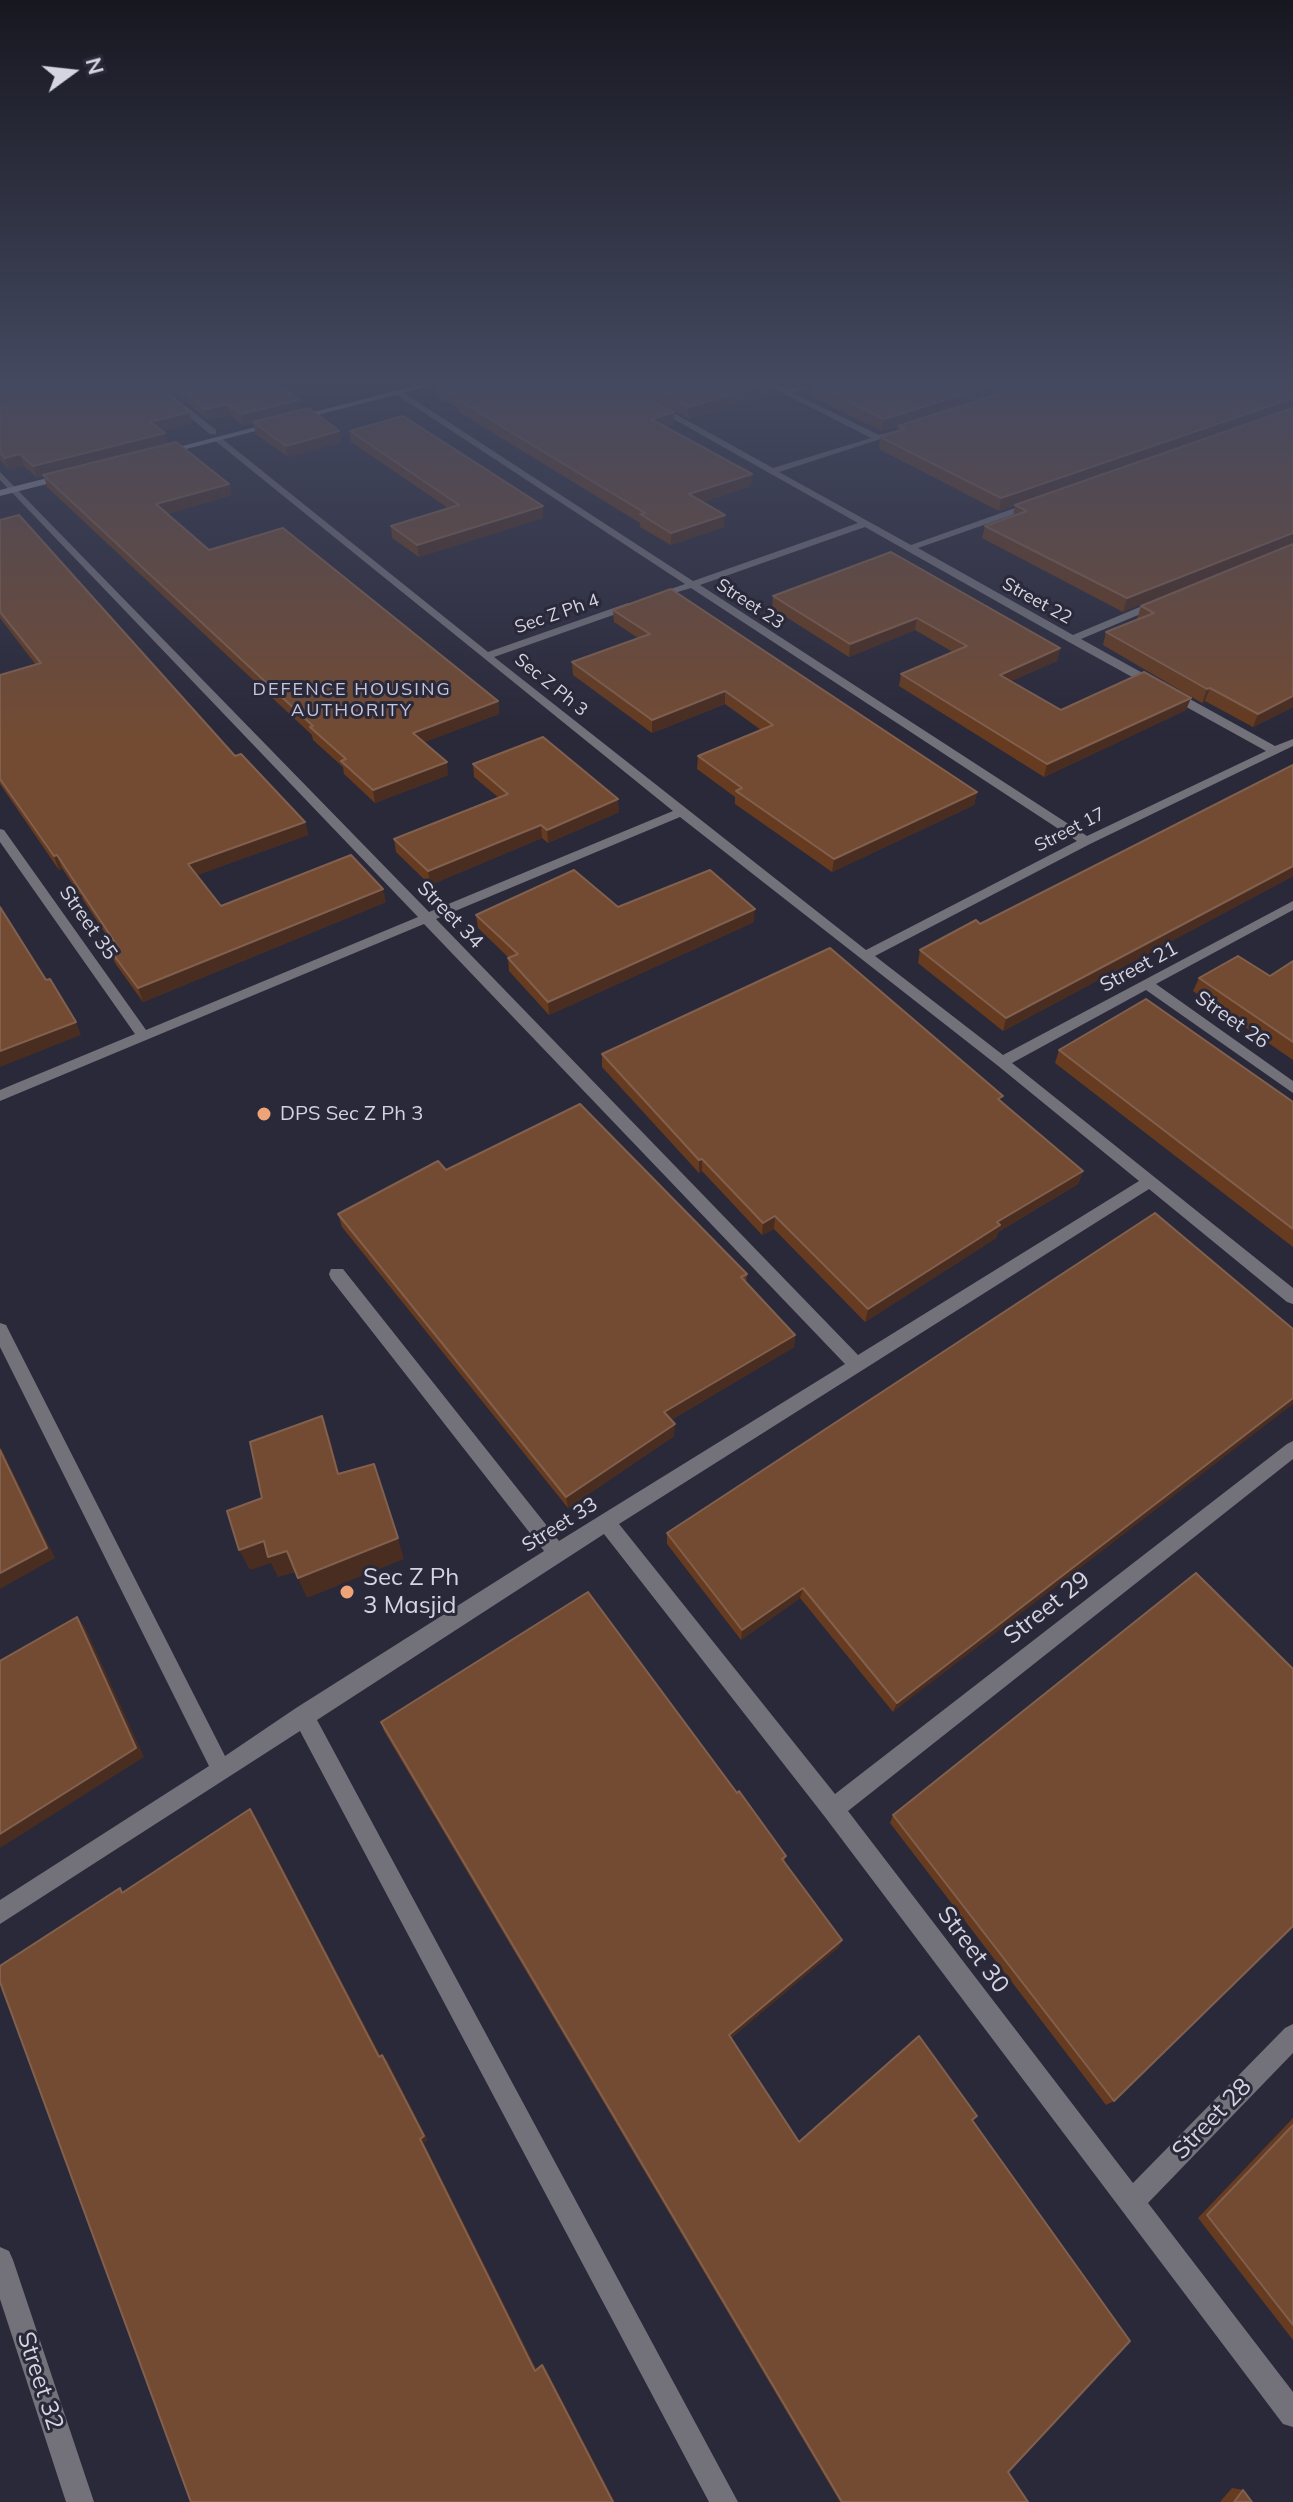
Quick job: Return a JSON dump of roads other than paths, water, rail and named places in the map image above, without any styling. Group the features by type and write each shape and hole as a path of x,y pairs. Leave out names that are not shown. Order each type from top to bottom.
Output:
{"street":[{"name":"Street 34","path":"23,502 857,1365"},
{"name":"Sec Z Ph 3","path":"296,502 681,812 1002,1062 1293,1297"},
{"name":"Street 23","path":"565,502 1086,841"},
{"name":"Street 22","path":"825,502 1275,751"},
{"path":"910,548 1041,502"},
{"name":"Sec Z Ph 4","path":"487,656 863,524"},
{"path":"1071,639 1175,597"},
{"name":"Street 17","path":"866,955 1086,841 1293,742"},
{"path":"0,1096 681,812"},
{"name":"Street 35","path":"0,833 143,1036"},
{"name":"Street 21","path":"1002,1062 1293,905"},
{"path":"1277,914 1293,925"},
{"name":"Street 26","path":"1148,985 1293,1088"},
{"name":"Street 33","path":"0,1913 557,1553 1149,1182"},
{"path":"337,1274 557,1553"},
{"path":"0,1330 221,1769"},
{"name":"Street 29","path":"833,1809 1293,1449"},
{"name":"Street 30","path":"606,1522 833,1809 1293,2414"},
{"path":"303,1715 724,2502"},
{"name":"Street 28","path":"1132,2202 1293,2036"},
{"name":"Street 32","path":"0,2260 80,2502"}],"place":[{"name":"DPS Sec Z Ph 3","path":"264,1114"},
{"name":"Sec Z Ph 3 Masjid","path":"347,1592"}],"district":[{"name":"DEFENCE HOUSING AUTHORITY","path":"352,700"}]}
